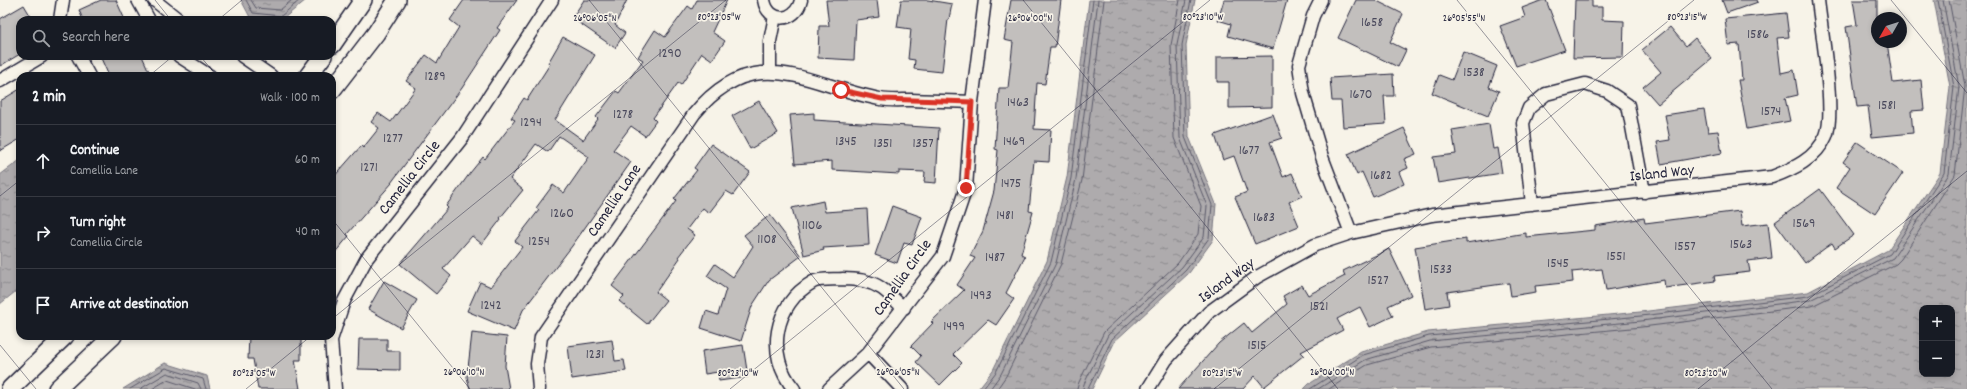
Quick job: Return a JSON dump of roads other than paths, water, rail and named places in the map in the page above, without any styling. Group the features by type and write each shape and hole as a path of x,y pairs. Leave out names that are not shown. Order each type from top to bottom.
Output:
{"street":[{"path":"61,16 63,0"},
{"path":"138,0 147,16"},
{"path":"154,0 174,16"},
{"path":"336,39 363,0"},
{"path":"336,85 376,33 397,0"},
{"name":"Camellia Circle","path":"336,325 344,301 367,258 462,138 552,0"},
{"path":"764,0 768,12 774,16 782,18 789,17 795,13 800,8 801,0"},
{"name":"Camellia Circle","path":"829,389 868,354 942,256 966,188 972,102 985,0"},
{"path":"1321,0 1313,16 1299,65 1303,93 1322,157 1351,233"},
{"name":"Island Way","path":"1148,389 1166,360 1209,312 1263,273 1315,245 1351,233 1432,215 1772,177 1796,168 1813,154 1826,136 1830,112 1818,0"},
{"path":"770,72 770,40 774,16"},
{"path":"0,81 35,60"},
{"path":"80,60 88,72"},
{"path":"186,60 204,72"},
{"path":"248,60 265,72"},
{"path":"311,72 320,60"},
{"name":"Camellia Lane","path":"539,389 537,364 541,337 694,114 709,98 733,81 752,74 770,72 804,77 841,90 882,99 972,102"},
{"path":"1532,204 1523,123 1529,108 1546,94 1585,84 1607,91 1628,105 1644,192"},
{"path":"794,389 789,384 779,359 776,334 783,312 798,294 814,281 858,279 881,288 904,308"},
{"path":"10,389 62,340"},
{"path":"57,389 109,340"},
{"name":"Camellia Circle","path":"331,340 335,389"},
{"path":"868,354 902,389"}],"water":[{"path":"241,0 306,0 286,16 249,16"},
{"path":"1089,0 1195,0 1186,45 1189,137 1216,204 1213,240 1189,273 1115,341 1092,389 978,389 993,370 1047,261 1067,177"},
{"path":"1934,0 1967,0 1967,389 1304,389 1309,384 1361,352 1428,332 1640,312 1808,292 1888,250 1940,173 1950,87"},
{"path":"16,163 16,291 0,304 0,175"},
{"path":"165,363 207,376 210,389 123,389"}]}
